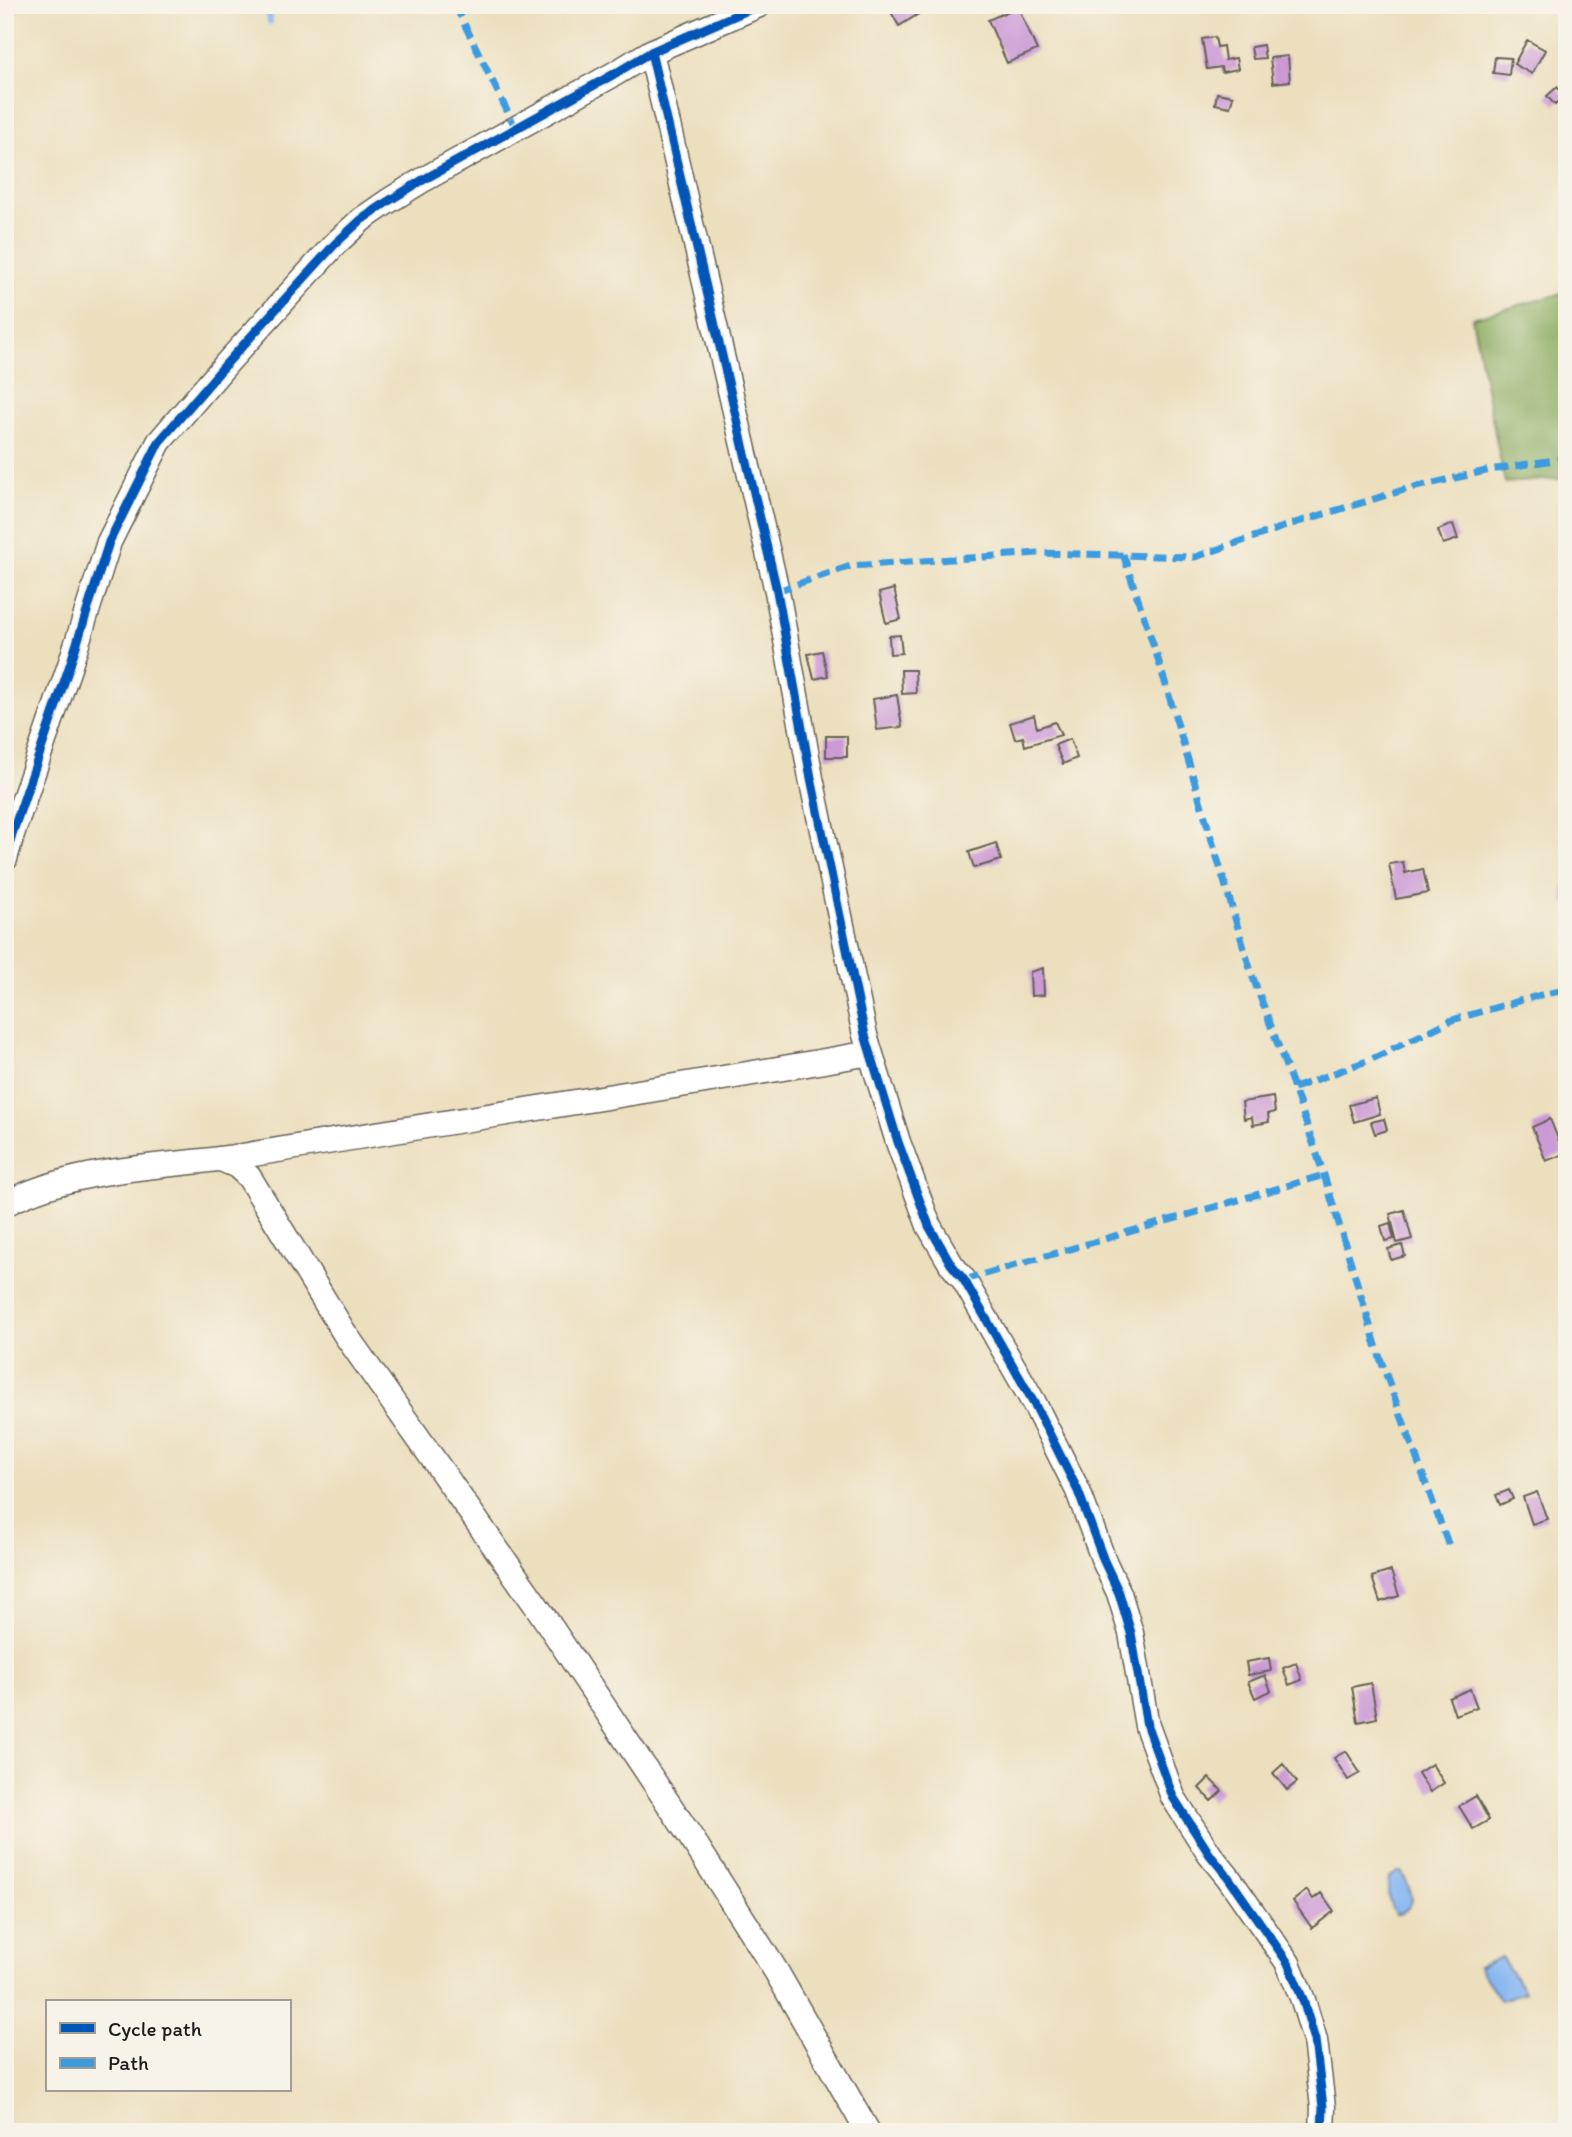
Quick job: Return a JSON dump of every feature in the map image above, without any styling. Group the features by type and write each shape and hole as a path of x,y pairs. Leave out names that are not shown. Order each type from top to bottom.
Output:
{"street":[{"path":"5,859 109,542 159,442 227,363 335,244 361,220 421,181 651,52 759,5"},
{"path":"651,52 777,591 811,778 870,1053 898,1142 929,1226 951,1264 964,1280 1034,1403 1078,1491 1119,1593 1131,1633 1147,1726 1173,1797 1210,1855 1288,1963 1315,2040 1324,2107 1322,2132"},
{"path":"5,1204 24,1194 57,1183 99,1173 221,1159 716,1081 870,1053"},
{"path":"221,1159 237,1166 249,1177 345,1334 538,1608 696,1845 776,1971 868,2132"}],"green space":[{"path":"1567,292 1567,478 1505,483 1472,318"}],"water":[{"path":"1402,1872 1412,1897 1409,1907 1396,1915 1388,1888 1389,1878"},
{"path":"1501,1957 1525,1992 1501,2000 1478,1967"}],"building":[{"path":"887,5 933,5 899,26"},
{"path":"1018,7 1037,50 1007,63 988,20"},
{"path":"1215,37 1217,47 1223,46 1225,60 1236,58 1238,69 1222,72 1221,67 1207,69 1202,39"},
{"path":"1527,40 1545,50 1532,74 1514,64"},
{"path":"1263,45 1265,58 1253,59 1251,47"},
{"path":"1288,56 1290,81 1273,83 1270,58"},
{"path":"1495,57 1511,58 1509,75 1493,73"},
{"path":"1557,87 1565,96 1555,105 1547,96"},
{"path":"1217,93 1233,96 1230,107 1215,104"},
{"path":"1453,524 1458,539 1443,544 1438,530"},
{"path":"894,589 901,619 886,623 879,593"},
{"path":"900,635 902,653 890,654 889,636"},
{"path":"822,651 828,676 814,679 808,654"},
{"path":"901,670 915,670 916,693 902,694"},
{"path":"897,695 902,727 877,730 873,699"},
{"path":"1034,715 1037,728 1055,722 1061,735 1025,746 1023,737 1015,739 1010,723"},
{"path":"826,736 847,736 847,757 826,757"},
{"path":"1070,739 1077,758 1063,764 1055,745"},
{"path":"996,843 1001,860 974,868 969,852"},
{"path":"1403,862 1405,873 1423,869 1428,893 1396,899 1389,864"},
{"path":"1563,887 1567,887 1567,904 1564,904"},
{"path":"1043,968 1044,995 1031,996 1030,972"},
{"path":"1273,1097 1275,1112 1268,1114 1269,1122 1253,1125 1252,1117 1244,1119 1242,1102"},
{"path":"1376,1098 1380,1114 1354,1122 1349,1105"},
{"path":"1384,1119 1387,1130 1375,1134 1371,1122"},
{"path":"1550,1119 1564,1154 1546,1161 1532,1127"},
{"path":"1404,1210 1412,1239 1397,1243 1390,1214"},
{"path":"1390,1223 1394,1239 1385,1241 1381,1226"},
{"path":"1402,1245 1405,1256 1391,1260 1388,1249"},
{"path":"1509,1490 1513,1499 1500,1505 1496,1495"},
{"path":"1537,1492 1547,1519 1532,1524 1523,1497"},
{"path":"1391,1571 1399,1596 1380,1602 1372,1577"},
{"path":"1269,1658 1271,1671 1248,1675 1246,1662"},
{"path":"1296,1663 1302,1680 1289,1685 1283,1668"},
{"path":"1265,1675 1271,1691 1255,1698 1248,1682"},
{"path":"1371,1683 1377,1718 1358,1722 1352,1687"},
{"path":"1470,1689 1477,1707 1455,1715 1449,1698"},
{"path":"1346,1751 1360,1773 1348,1780 1334,1758"},
{"path":"1283,1764 1297,1782 1287,1790 1273,1773"},
{"path":"1432,1764 1444,1783 1430,1792 1418,1773"},
{"path":"1209,1778 1222,1791 1211,1801 1199,1788"},
{"path":"1476,1796 1489,1820 1473,1829 1459,1806"},
{"path":"1307,1890 1313,1899 1321,1893 1334,1911 1312,1928 1293,1901"}],"waterway":[{"path":"268,5 270,22"}],"marked path":[{"path":"455,5 516,129"},
{"path":"777,591 851,566 1040,553 1195,557 1407,489 1490,470 1567,458"},
{"path":"1123,554 1159,662 1252,975 1324,1175 1380,1358 1450,1549"},
{"path":"1294,1088 1372,1059 1452,1020 1567,990"},
{"path":"964,1280 1324,1175"}],"cycle path":[{"path":"5,859 109,542 159,442 227,363 335,244 361,220 387,202 651,52 759,5"},
{"path":"651,52 777,591 811,778 865,1035 898,1142 929,1226 951,1264 964,1280 1034,1403 1078,1491 1119,1593 1131,1633 1147,1726 1173,1797 1210,1855 1288,1963 1315,2040 1323,2107 1322,2132"}]}
